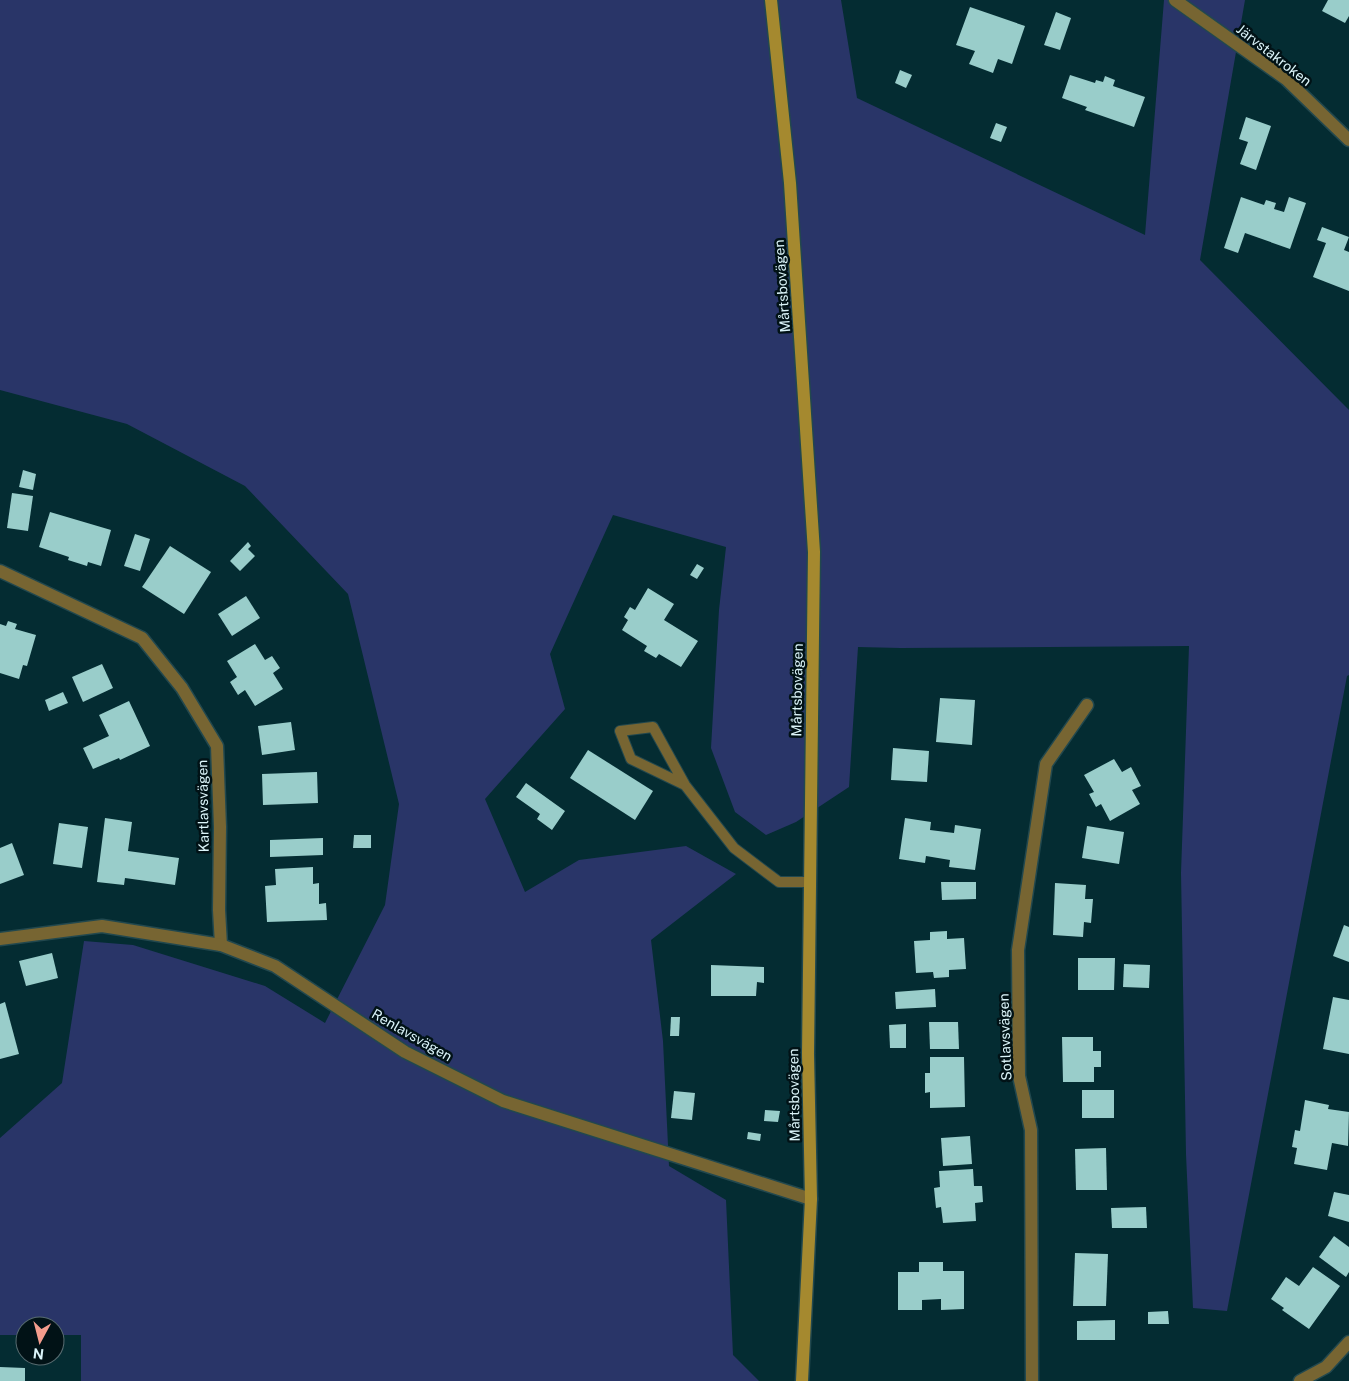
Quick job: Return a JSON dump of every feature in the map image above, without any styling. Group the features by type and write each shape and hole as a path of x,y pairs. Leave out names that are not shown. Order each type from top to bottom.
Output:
{"street":[{"name":"Mårtsbovägen","path":"771,0 790,183 814,552 808,1054 812,1199 802,1381"},
{"name":"Järvstakroken","path":"1175,0 1286,80 1349,140"},
{"name":"Kartlavsvägen","path":"0,571 142,638 182,688 217,746 221,945"},
{"name":"Sotlavsvägen","path":"1032,1381 1031,1130 1019,1076 1018,950 1046,764 1087,705"},
{"name":"Renlavsvägen","path":"0,939 102,926 221,945 275,966 405,1052 502,1101 812,1199"},
{"path":"1300,1381 1326,1366 1349,1342"}],"lane":[{"path":"685,784 631,759 620,731 653,727 685,784 734,848 779,882 810,882"}],"shaded area":[{"path":"0,0 841,0 857,98 1145,235 1164,0 1245,0 1200,260 1349,410 1349,675 1347,676 1227,1311 1193,1308 1186,1154 1181,873 1189,646 858,647 849,787 796,822 766,835 735,812 711,748 719,610 726,547 613,515 550,654 565,709 485,799 525,892 579,860 686,846 736,874 651,940 663,1041 669,1166 726,1200 733,1355 759,1381 81,1381 81,1335 65,1335 65,1316 15,1316 15,1335 0,1335 0,1138 62,1083 84,941 133,945 265,986 325,1023 385,905 399,804 348,594 245,486 127,424 0,390"}],"building":[{"path":"1328,0 1349,0 1349,16 1345,23 1322,11"},
{"path":"970,7 1025,26 1012,64 998,59 993,73 969,64 975,51 956,45"},
{"path":"1056,12 1071,18 1060,50 1044,45"},
{"path":"900,70 912,75 906,88 895,83"},
{"path":"1070,75 1095,83 1096,80 1103,82 1105,76 1115,80 1113,86 1145,97 1134,127 1085,110 1087,107 1062,98"},
{"path":"1246,117 1271,126 1256,170 1240,164 1248,142 1239,139"},
{"path":"996,123 1007,127 1001,142 990,138"},
{"path":"1241,197 1264,205 1266,200 1276,203 1274,209 1284,212 1289,197 1306,203 1290,249 1245,233 1238,253 1224,248"},
{"path":"1322,227 1349,237 1344,250 1349,252 1349,291 1313,277 1326,243 1317,240"},
{"path":"23,470 36,474 33,490 19,487"},
{"path":"12,493 33,496 28,531 7,528"},
{"path":"50,512 111,530 101,566 88,562 87,566 68,560 69,557 39,547"},
{"path":"135,534 150,539 140,571 124,566"},
{"path":"248,542 251,546 248,549 255,556 240,571 230,561"},
{"path":"170,546 211,572 184,614 142,587"},
{"path":"697,564 704,568 697,579 690,575"},
{"path":"648,588 674,604 664,620 698,641 681,667 659,654 656,658 644,651 647,646 622,630 628,620 624,617 630,607 635,610"},
{"path":"246,596 260,618 232,636 218,614"},
{"path":"8,621 17,624 15,629 36,635 27,666 23,665 19,679 0,673 0,624 6,626"},
{"path":"255,644 265,660 272,656 280,668 273,673 283,689 255,706 245,690 238,695 230,682 237,677 227,661"},
{"path":"102,664 113,688 83,702 72,677"},
{"path":"63,692 68,703 49,711 45,700"},
{"path":"940,698 975,700 972,745 936,742"},
{"path":"129,701 150,746 120,760 119,758 93,769 83,748 109,736 99,715"},
{"path":"291,722 295,750 262,755 258,726"},
{"path":"893,748 929,751 927,782 891,780"},
{"path":"588,750 653,791 635,820 570,778"},
{"path":"1114,759 1122,772 1131,767 1141,786 1132,790 1140,804 1110,821 1101,804 1096,807 1089,794 1094,792 1084,775"},
{"path":"317,772 318,803 263,805 262,774"},
{"path":"526,783 565,811 552,830 537,819 540,814 516,797"},
{"path":"105,818 132,822 128,851 179,858 175,885 125,878 124,885 97,882"},
{"path":"905,818 931,822 930,830 954,833 955,825 981,829 975,870 949,867 950,860 926,856 925,863 899,859"},
{"path":"59,823 88,827 82,868 53,864"},
{"path":"1087,826 1124,832 1119,864 1082,858"},
{"path":"354,835 371,835 371,848 353,848"},
{"path":"323,838 323,855 270,857 270,840"},
{"path":"12,843 24,875 0,884 0,848"},
{"path":"313,867 313,884 319,883 319,904 326,903 327,920 267,922 265,886 276,885 275,869"},
{"path":"941,882 976,882 976,899 942,900"},
{"path":"1055,883 1086,885 1085,899 1093,899 1091,923 1084,922 1083,937 1053,935"},
{"path":"1344,925 1349,927 1349,962 1333,956"},
{"path":"947,931 947,939 964,938 966,969 949,970 949,977 934,978 933,972 916,973 914,941 930,940 930,932"},
{"path":"52,953 58,978 26,986 19,961"},
{"path":"1078,958 1115,958 1114,990 1078,990"},
{"path":"1124,964 1150,965 1149,988 1123,987"},
{"path":"711,965 764,967 764,983 757,982 756,996 711,996"},
{"path":"935,989 936,1007 896,1009 895,992"},
{"path":"1333,997 1349,1000 1349,1054 1323,1049"},
{"path":"5,1002 19,1054 0,1059 0,1004"},
{"path":"671,1017 680,1017 679,1036 670,1036"},
{"path":"929,1022 958,1022 959,1049 930,1049"},
{"path":"906,1024 906,1048 890,1048 889,1025"},
{"path":"1062,1037 1093,1037 1093,1051 1101,1051 1101,1067 1094,1067 1094,1082 1063,1082"},
{"path":"930,1057 964,1057 965,1107 930,1108 930,1092 925,1093 925,1073 930,1073"},
{"path":"1082,1090 1114,1090 1114,1118 1082,1118"},
{"path":"674,1091 695,1093 692,1120 671,1118"},
{"path":"1305,1100 1329,1105 1328,1109 1349,1112 1348,1146 1332,1143 1327,1170 1294,1164 1297,1148 1292,1147 1295,1130 1300,1131"},
{"path":"765,1110 780,1111 778,1122 764,1121"},
{"path":"748,1132 761,1134 760,1141 747,1139"},
{"path":"970,1136 972,1164 943,1166 941,1138"},
{"path":"1106,1148 1107,1190 1076,1190 1075,1149"},
{"path":"973,1169 974,1186 982,1186 983,1202 975,1203 976,1221 943,1223 941,1207 936,1208 934,1188 940,1187 939,1171"},
{"path":"1334,1192 1349,1195 1349,1222 1328,1216"},
{"path":"1146,1207 1147,1228 1112,1228 1111,1208"},
{"path":"1334,1236 1349,1247 1349,1272 1346,1277 1319,1257"},
{"path":"1075,1253 1108,1254 1106,1306 1073,1306"},
{"path":"919,1262 943,1262 943,1271 964,1271 964,1309 941,1310 941,1299 922,1300 922,1310 898,1310 898,1272 919,1272"},
{"path":"1313,1267 1340,1286 1309,1329 1282,1310 1284,1308 1271,1299 1286,1277 1299,1286"},
{"path":"1168,1311 1169,1324 1148,1324 1148,1312"},
{"path":"1115,1320 1115,1340 1077,1340 1077,1321"},
{"path":"0,1367 25,1368 25,1381 0,1381"}]}
